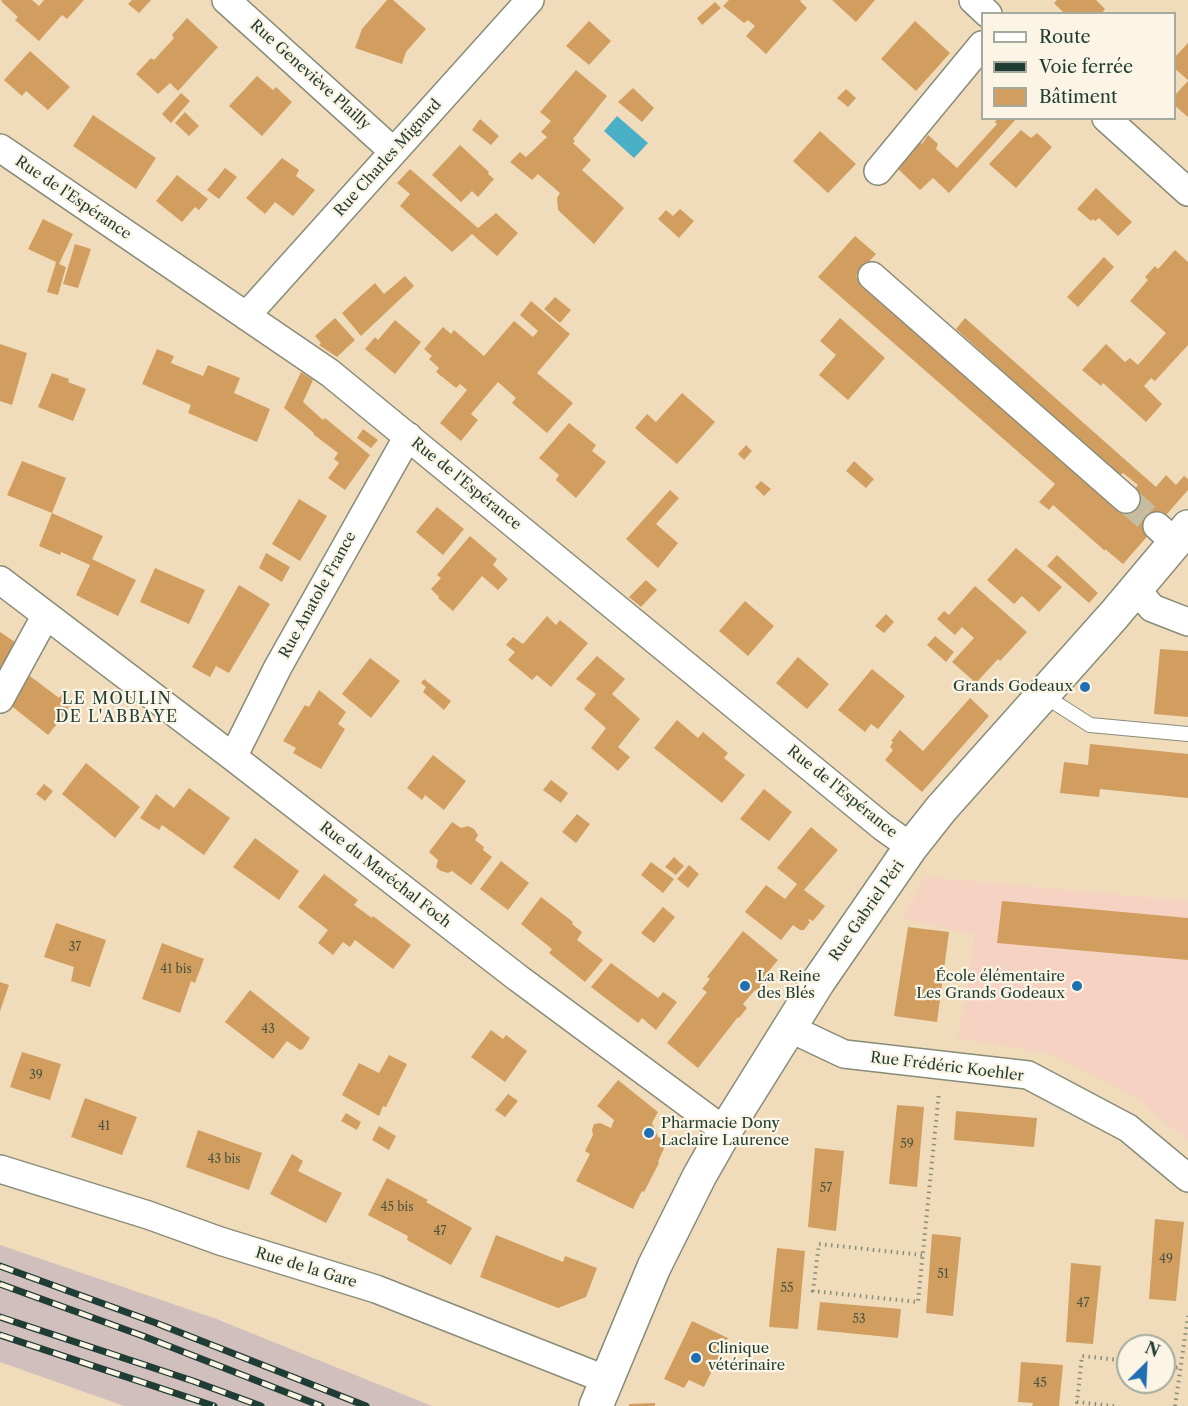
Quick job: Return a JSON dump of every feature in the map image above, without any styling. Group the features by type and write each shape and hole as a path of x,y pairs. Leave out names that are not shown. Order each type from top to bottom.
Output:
{"street":[{"name":"Rue Geneviève Plailly","path":"226,0 393,151"},
{"name":"Rue Charles Mignard","path":"246,316 530,0"},
{"path":"973,0 986,12"},
{"path":"878,171 981,46"},
{"path":"1108,120 1188,192"},
{"name":"Rue de l'Espérance","path":"0,148 330,373 911,847"},
{"path":"872,276 1126,499"},
{"name":"Rue Anatole France","path":"233,757 278,667 408,436"},
{"name":"Rue Gabriel Péri","path":"601,1393 654,1267 700,1176 725,1131 818,982 911,847 941,809 1136,589 1173,532"},
{"name":"Rue du Maréchal Foch","path":"0,580 518,978 725,1131"},
{"path":"1136,589 1152,608 1188,622"},
{"path":"0,699 46,615"},
{"name":"Rue Frédéric Koehler","path":"789,1028 844,1054 1028,1075 1128,1128 1188,1178"},
{"name":"Rue de la Gare","path":"0,1169 376,1289 601,1393"}],"lane":[{"path":"1042,695 1090,725 1188,734"}],"path":[{"path":"922,1255 819,1244 813,1291 918,1302 941,1065"},
{"path":"1176,1406 1188,1316"},
{"path":"1114,1406 1077,1402 1082,1356 1116,1360"},
{"path":"1176,1367 1181,1368"}],"shaded area":[{"name":"École élémentaire Les Grands Godeaux","path":"925,877 1188,901 1188,1141 1131,1095 1050,1054 958,1038 975,935 903,919"},
{"path":"0,1245 214,1318 432,1406 124,1406 0,1362"}],"water":[{"path":"617,116 648,143 634,158 604,131"}],"building":[{"path":"2,0 32,0 39,6 44,0 84,0 67,19 62,15 39,41 15,20 18,17"},
{"path":"132,0 151,0 139,13 128,4"},
{"path":"387,0 393,0 426,29 406,52 402,64 355,48 362,29"},
{"path":"729,0 801,0 807,8 766,54 746,36 755,26 748,20 744,23 723,6"},
{"path":"832,0 875,0 856,22"},
{"path":"1057,0 1096,0 1105,9 1103,12 1063,12 1054,3"},
{"path":"715,2 721,8 702,25 697,18"},
{"path":"187,18 218,47 178,91 170,83 158,94 136,74 151,58 154,60 174,38 172,35"},
{"path":"589,21 611,41 589,65 566,46"},
{"path":"915,21 950,53 916,91 881,59"},
{"path":"1188,43 1188,80 1176,70 1176,56"},
{"path":"30,51 70,87 48,110 26,91 22,96 4,80"},
{"path":"576,70 607,96 573,139 575,141 573,143 591,160 582,170 624,208 594,244 558,210 557,198 560,193 538,174 532,180 510,162 520,152 526,157 547,137 541,132 551,121 540,112"},
{"path":"257,76 273,90 276,87 292,102 262,136 229,106"},
{"path":"1188,81 1188,117 1176,107 1176,94"},
{"path":"633,88 654,108 642,122 618,102"},
{"path":"846,89 856,98 848,107 837,98"},
{"path":"181,93 190,101 171,123 162,114"},
{"path":"185,112 199,126 189,136 175,123"},
{"path":"93,115 156,158 136,189 73,146"},
{"path":"480,119 499,136 491,145 472,130"},
{"path":"996,120 1015,120 949,193 933,178 920,190 896,167 919,141 922,144 928,135 938,144 936,149 957,168 997,124"},
{"path":"1021,130 1031,138 1037,133 1052,147 1016,188 989,164"},
{"path":"820,131 856,164 828,193 793,161"},
{"path":"460,145 494,179 478,197 472,191 461,202 432,175"},
{"path":"282,158 299,170 296,176 315,190 293,216 275,202 265,214 246,198"},
{"path":"225,168 237,177 219,199 207,190"},
{"path":"410,169 478,228 496,213 518,233 497,256 472,234 452,252 400,206 410,194 397,183"},
{"path":"177,175 208,199 199,210 195,207 182,222 156,201"},
{"path":"1096,188 1132,222 1118,236 1099,218 1091,221 1077,209"},
{"path":"680,209 694,221 679,238 658,219 666,210 673,216"},
{"path":"43,219 73,234 59,264 66,267 58,295 47,292 56,262 28,249"},
{"path":"855,236 876,254 856,276 1119,506 1138,485 1123,473 1119,476 956,329 965,318 1156,487 1166,475 1176,485 1184,476 1188,479 1188,490 1123,564 1053,505 1049,510 1039,502 1055,484 818,277"},
{"path":"75,244 91,249 78,288 63,284"},
{"path":"1175,250 1188,262 1188,345 1155,381 1151,378 1144,386 1162,404 1146,422 1103,383 1101,386 1082,370 1106,344 1125,362 1130,358 1138,365 1166,333 1130,301 1148,280 1145,277 1155,266 1158,269"},
{"path":"1104,257 1114,267 1078,307 1067,297"},
{"path":"405,276 414,286 361,336 342,313 375,283 384,294"},
{"path":"555,297 571,310 560,323 544,309"},
{"path":"531,301 570,334 537,373 573,403 547,433 512,403 516,398 498,382 471,414 478,420 461,441 440,423 467,390 460,384 456,388 436,372 439,368 429,359 432,356 424,349 443,327 451,334 454,330 484,356 514,321 533,337 538,331 520,315"},
{"path":"335,318 355,340 337,357 319,345 321,343 315,336"},
{"path":"840,318 885,358 848,400 819,375 836,355 820,341"},
{"path":"395,320 421,342 395,374 365,349 375,337 378,340"},
{"path":"0,344 27,353 12,405 0,401"},
{"path":"157,349 174,356 171,363 203,376 208,365 240,378 234,393 270,409 257,442 188,413 191,405 142,384"},
{"path":"301,372 313,380 303,402 370,455 345,490 328,478 339,463 334,459 338,453 284,408"},
{"path":"52,373 69,379 68,382 86,389 73,421 38,407"},
{"path":"682,393 715,422 677,464 635,428 647,414 656,422"},
{"path":"569,423 596,445 592,451 606,462 576,498 556,480 559,475 539,458"},
{"path":"363,429 378,440 371,448 357,438"},
{"path":"746,445 752,451 744,460 738,454"},
{"path":"22,461 66,478 52,513 7,495"},
{"path":"854,461 874,479 866,488 846,471"},
{"path":"761,481 771,489 764,496 755,487"},
{"path":"670,490 679,498 656,524 678,543 658,568 626,539"},
{"path":"299,499 327,516 300,561 272,544"},
{"path":"437,507 464,529 443,555 416,532"},
{"path":"52,513 103,536 92,559 136,580 118,616 76,595 90,565 61,552 60,555 39,546"},
{"path":"470,536 497,559 493,565 508,579 498,590 482,576 453,611 431,589 441,578 437,575"},
{"path":"1016,548 1062,587 1039,612 1022,596 1014,604 987,580"},
{"path":"266,553 290,567 282,582 259,568"},
{"path":"1057,555 1098,593 1089,603 1047,566"},
{"path":"155,568 205,590 189,624 140,602"},
{"path":"646,580 657,590 641,607 629,597"},
{"path":"239,585 270,604 229,673 216,666 210,677 192,667"},
{"path":"975,586 1027,632 976,683 952,662 974,638 962,627 955,635 937,619 944,611 949,615"},
{"path":"745,601 774,626 748,656 719,631"},
{"path":"886,614 894,622 884,633 875,626"},
{"path":"547,616 556,625 560,620 588,643 551,687 537,675 532,680 508,660 515,652 506,645 513,637 523,644"},
{"path":"0,632 21,646 0,675"},
{"path":"935,636 954,652 946,662 927,645"},
{"path":"1160,649 1188,651 1188,717 1154,714"},
{"path":"597,656 625,679 612,694 640,719 618,747 630,757 618,771 591,748 606,728 584,709 596,694 576,679"},
{"path":"798,657 829,684 807,709 776,683"},
{"path":"370,658 400,681 371,718 342,694"},
{"path":"872,669 905,696 878,729 871,724 865,732 838,710"},
{"path":"26,673 59,698 62,694 73,704 48,735 4,700"},
{"path":"424,679 451,701 444,710 423,692 426,687 421,683"},
{"path":"319,690 346,712 338,724 345,729 321,769 293,753 296,748 283,741 305,705 309,707"},
{"path":"970,698 989,716 922,792 885,760 893,750 890,747 893,742 891,741 900,730 923,751"},
{"path":"677,720 698,738 703,732 728,753 724,758 745,775 722,803 654,748"},
{"path":"1090,744 1188,754 1188,798 1100,789 1099,797 1060,793 1064,762 1088,765"},
{"path":"433,755 466,781 444,810 425,795 422,800 407,788"},
{"path":"86,763 140,807 115,838 62,794"},
{"path":"551,780 568,793 561,803 543,790"},
{"path":"44,784 53,791 45,801 36,794"},
{"path":"189,788 230,818 204,855 162,825 159,830 140,818 156,794 174,808"},
{"path":"764,789 792,812 769,841 740,819"},
{"path":"577,814 590,824 576,843 562,832"},
{"path":"452,822 461,828 468,826 474,829 478,835 475,840 492,857 471,885 452,871 448,873 441,871 436,867 438,860 429,852"},
{"path":"811,827 838,850 804,890 825,906 813,921 808,920 810,922 804,930 793,925 781,940 745,912 766,885 785,899 797,884 777,868"},
{"path":"255,838 299,871 279,900 233,867"},
{"path":"674,857 684,866 676,875 665,867"},
{"path":"501,861 529,883 508,910 480,889"},
{"path":"651,862 674,879 663,893 641,875"},
{"path":"689,865 699,874 688,888 677,879"},
{"path":"324,874 358,900 354,905 372,918 373,916 411,945 393,969 355,940 350,947 343,942 333,955 318,943 328,930 298,907"},
{"path":"541,897 573,922 572,924 582,932 577,940 603,960 585,982 549,953 552,949 521,924"},
{"path":"1002,901 1188,918 1188,960 997,943"},
{"path":"663,907 675,917 654,943 641,933"},
{"path":"56,923 106,940 90,987 71,981 74,967 44,957"},
{"path":"908,927 949,932 937,1022 894,1016"},
{"path":"743,931 778,960 768,972 771,975 743,1004 747,1008 698,1068 667,1043 707,992 702,989 710,979 707,977"},
{"path":"162,943 204,959 195,983 191,981 180,1013 142,999"},
{"path":"611,963 658,998 663,992 677,1002 656,1030 642,1018 638,1023 591,987"},
{"path":"0,982 9,985 0,1011"},
{"path":"250,990 310,1038 303,1049 300,1050 287,1041 273,1059 225,1022"},
{"path":"491,1030 503,1039 506,1035 527,1051 505,1082 471,1057"},
{"path":"22,1052 61,1064 50,1100 10,1087"},
{"path":"389,1055 407,1064 386,1107 383,1106 379,1116 342,1095 359,1063 379,1073"},
{"path":"618,1080 658,1112 652,1123 658,1137 667,1141 659,1163 633,1209 576,1181 590,1154 585,1151 593,1135 594,1124 600,1123 611,1128 614,1120 597,1106"},
{"path":"508,1094 518,1101 505,1117 495,1110"},
{"path":"85,1098 137,1117 122,1155 71,1137"},
{"path":"897,1105 924,1107 917,1187 889,1184"},
{"path":"956,1111 1037,1118 1034,1147 954,1140"},
{"path":"346,1113 361,1122 357,1130 341,1121"},
{"path":"379,1126 396,1136 389,1150 372,1140"},
{"path":"198,1130 262,1153 249,1190 186,1167"},
{"path":"815,1148 844,1151 836,1231 808,1227"},
{"path":"292,1154 303,1161 298,1171 342,1193 326,1223 270,1194"},
{"path":"387,1178 428,1200 426,1202 472,1228 451,1265 407,1240 408,1236 368,1215"},
{"path":"1155,1219 1184,1222 1176,1301 1149,1299"},
{"path":"932,1234 961,1237 953,1316 926,1313"},
{"path":"496,1235 563,1262 565,1256 597,1268 586,1297 558,1308 480,1277"},
{"path":"777,1248 805,1251 798,1329 769,1327"},
{"path":"1071,1263 1101,1266 1093,1344 1066,1342"},
{"path":"820,1302 901,1309 898,1338 817,1330"},
{"name":"Clinique vétérinaire","path":"692,1321 728,1338 704,1387 689,1380 684,1388 664,1379"},
{"path":"1021,1362 1063,1365 1059,1406 1032,1406 1033,1403 1018,1402"},
{"path":"655,1403 655,1406 629,1406 629,1404"}],"tunnel":[{"path":"1126,499 1157,526"}],"railway":[{"path":"0,1266 156,1323 366,1406"},
{"path":"0,1284 143,1336 321,1406"},
{"path":"0,1317 261,1406"},
{"path":"0,1335 214,1406"}],"place":[{"name":"Grands Godeaux","path":"1085,687"},
{"name":"La Reine des Blés","path":"745,986"},
{"name":"École élémentaire Les Grands Godeaux","path":"1077,986"},
{"name":"Pharmacie Dony Laclaire Laurence","path":"649,1133"},
{"name":"Clinique vétérinaire","path":"696,1358"}],"district":[{"name":"LE MOULIN DE L'ABBAYE","path":"117,708"}]}
